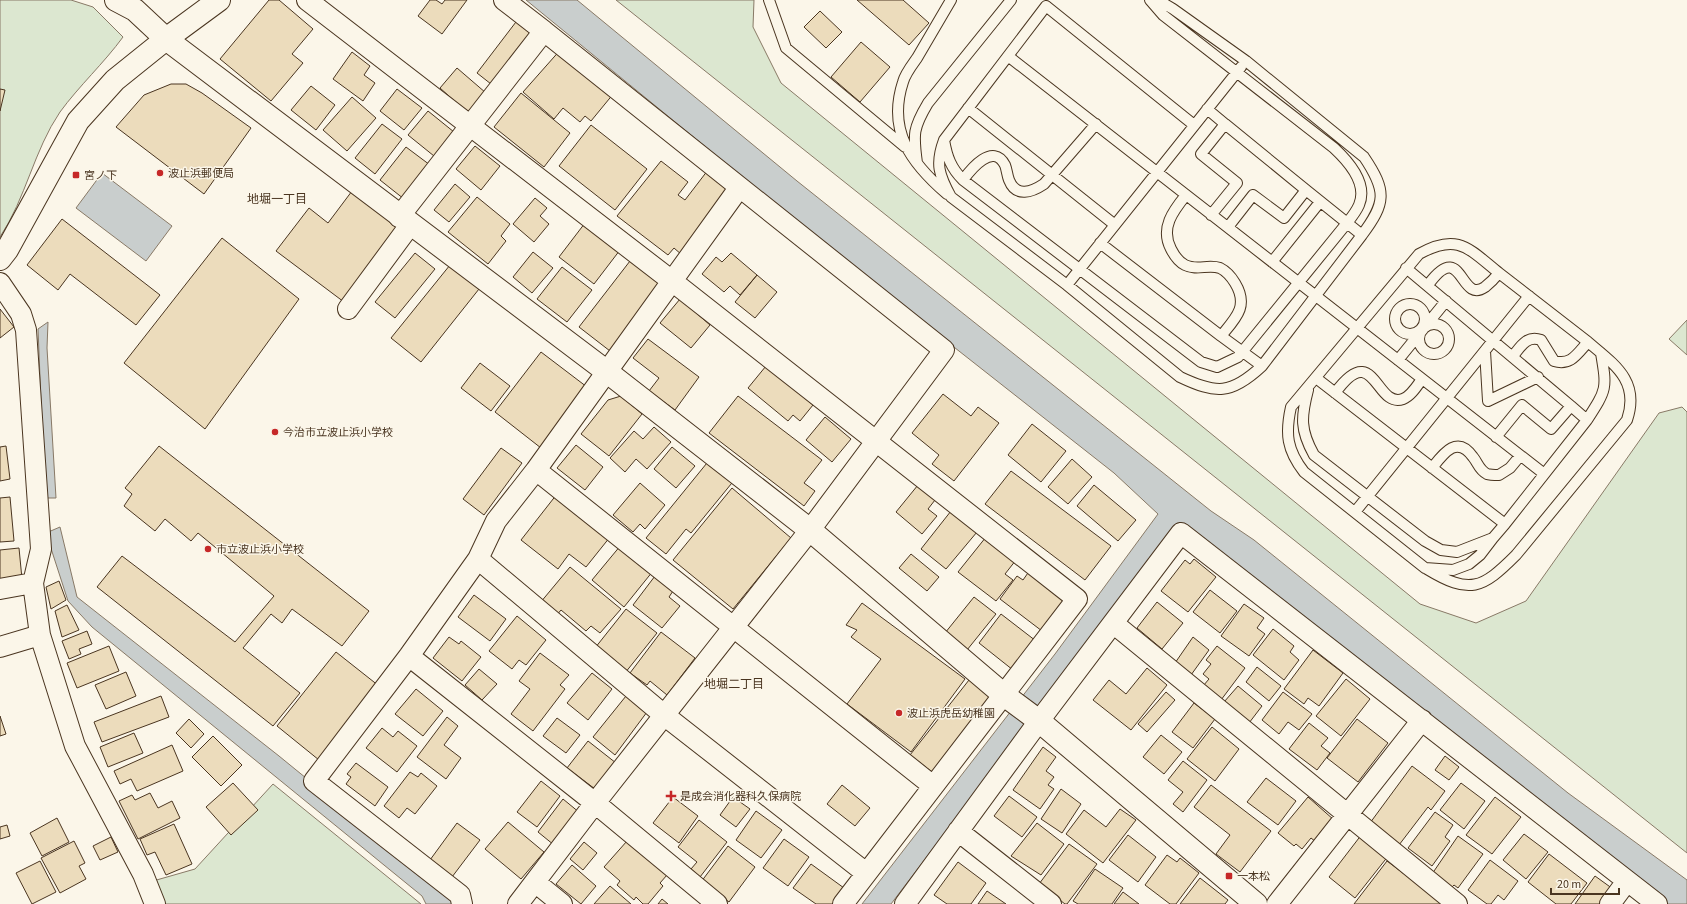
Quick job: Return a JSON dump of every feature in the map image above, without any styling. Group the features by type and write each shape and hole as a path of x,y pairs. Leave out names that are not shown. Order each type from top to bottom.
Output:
{"main road":[{"path":"116,0 136,5 166,39 405,221 606,371 810,530 1004,695 1039,721 1256,904"},
{"path":"0,259 7,250 78,121 114,80 219,0"}],"street":[{"path":"306,0 468,126 672,281 875,442 1077,599 843,904"},
{"path":"504,0 544,30 739,188 944,350 810,530 595,803 518,904"},
{"path":"348,309 468,126 544,30"},
{"path":"462,904 460,895 314,781 409,656 478,560 496,521 536,470 739,188"},
{"path":"0,283 21,314 26,330 41,549 32,583 40,635 75,746 143,874 156,904"},
{"path":"536,470 933,786"},
{"path":"905,904 1039,721 1181,533 1657,904"},
{"path":"478,560 664,715 866,873"},
{"path":"0,589 32,583"},
{"path":"1113,623 1458,904"},
{"path":"0,647 40,635"},
{"path":"409,656 595,803 717,904"},
{"path":"1277,904 1422,720"},
{"path":"958,831 1051,904"},
{"path":"1610,904 1627,881"},
{"path":"535,882 562,904"}],"lane":[{"path":"769,0 786,48 905,147 931,180 951,198 1067,285 1180,377 1197,385 1217,390 1235,386 1251,376 1262,366 1314,295 1376,217 1381,205 1377,176 1364,157 1246,61 1158,0"},
{"path":"905,147 899,128 898,108 903,81 951,0"},
{"path":"918,165 914,142 917,122 928,103 1011,0"},
{"path":"944,140 947,158 953,170 963,180 1201,362 1217,367 1229,363 1244,353 1298,282 1347,224 1360,205 1361,192 1357,177 1346,160 1237,72 1162,15 1150,0"},
{"path":"951,198 942,180 938,166 944,140 1048,3 1194,126"},
{"path":"1008,56 1543,474"},
{"path":"1067,285 1246,61"},
{"path":"968,108 1115,225"},
{"path":"1207,109 1362,235"},
{"path":"963,180 973,166 988,156 996,157 1004,163 1008,180 1013,187 1020,192 1026,193 1036,190 1096,124"},
{"path":"1212,214 1237,184 1201,154 1225,124"},
{"path":"1228,227 1253,195 1284,218 1306,190"},
{"path":"1186,195 1173,212 1167,226 1167,241 1174,254 1184,265 1195,268 1207,266 1221,268 1232,278 1240,291 1242,304 1235,319 1221,336"},
{"path":"1272,262 1320,202"},
{"path":"1450,242 1468,248 1601,353 1620,370 1631,391 1631,407 1626,420 1516,555 1497,574 1483,583 1466,586 1448,582 1425,568 1304,472 1294,458 1288,440 1291,407 1358,329 1406,268 1419,254 1435,245 1450,242"},
{"path":"1100,243 1262,366"},
{"path":"1428,285 1435,275 1442,269 1448,267 1454,268 1460,273 1467,286 1473,290 1485,288 1499,273"},
{"path":"1406,268 1513,356 1587,420"},
{"path":"1355,512 1529,296"},
{"path":"1398,360 1446,301"},
{"path":"1513,356 1525,341 1534,337 1541,340 1554,360 1562,363 1570,361 1588,342"},
{"path":"1484,351 1488,401 1538,377"},
{"path":"1425,568 1453,570 1469,564 1480,555 1587,420 1603,396 1606,383 1601,353"},
{"path":"1335,393 1345,379 1354,374 1363,372 1371,374 1377,382 1380,390 1386,396 1395,400 1403,399 1410,394 1422,379"},
{"path":"1316,378 1505,524"},
{"path":"1309,386 1304,405 1305,438 1314,455 1424,541 1441,550 1457,552 1493,538"},
{"path":"1496,437 1522,405 1551,429 1571,406"},
{"path":"1432,468 1447,450 1457,446 1466,448 1474,457 1478,466 1487,474 1499,475 1510,468 1520,456"}],"green space":[{"path":"0,0 71,0 93,7 123,37 60,112 43,142 17,206 0,237"},
{"path":"616,0 754,0 753,27 781,83 1420,604 1476,623 1526,601 1659,413 1682,407 1687,412 1687,853"},
{"path":"1687,320 1687,355 1669,339"},
{"path":"273,784 421,904 163,904 153,881 195,869"}],"shaded area":[{"path":"526,0 577,0 797,181 1211,511 1254,540 1568,793 1687,880 1687,904 1666,904 1177,527 891,904 862,904 1055,654 1158,514 1114,473 856,270"},
{"path":"102,173 172,226 146,261 76,208"},
{"path":"48,322 47,348 56,498 45,498 38,329"},
{"path":"60,527 77,597 279,756 425,875 455,904 426,904 422,896 92,627 68,601 46,533"}],"building":[{"path":"269,0 279,0 313,29 292,54 303,63 271,101 220,59"},
{"path":"430,0 436,0 442,4 445,0 467,0 442,34 418,16"},
{"path":"857,0 903,0 929,23 909,45"},
{"path":"820,11 842,32 826,48 804,27"},
{"path":"519,18 533,29 491,84 477,73"},
{"path":"861,42 890,67 860,102 831,77"},
{"path":"562,48 614,93 591,121 585,116 580,122 563,108 554,119 523,92"},
{"path":"352,52 370,66 364,75 375,83 363,101 333,79"},
{"path":"457,68 486,93 468,113 440,88"},
{"path":"171,84 186,84 202,93 251,128 204,194 116,127 144,95"},
{"path":"311,86 335,105 316,130 291,110"},
{"path":"0,89 5,90 0,111"},
{"path":"397,89 422,108 404,130 380,111"},
{"path":"521,93 570,133 544,167 494,127"},
{"path":"352,97 376,118 347,151 323,130"},
{"path":"428,111 454,132 434,156 408,135"},
{"path":"382,124 402,139 375,174 355,158"},
{"path":"591,125 647,169 615,210 559,166"},
{"path":"475,146 500,166 481,190 456,169"},
{"path":"406,147 430,165 404,199 380,180"},
{"path":"661,161 688,182 678,195 685,200 708,170 732,190 682,255 674,248 668,255 617,216"},
{"path":"455,184 470,197 449,222 434,210"},
{"path":"352,191 400,228 344,302 276,251 309,208 328,223"},
{"path":"477,197 510,224 501,236 506,241 488,264 448,232"},
{"path":"535,198 547,208 540,216 549,224 534,242 513,224"},
{"path":"62,219 160,295 136,325 70,274 58,290 27,265"},
{"path":"585,223 620,250 594,284 559,257"},
{"path":"222,238 299,299 205,429 124,363"},
{"path":"533,252 553,268 532,293 513,277"},
{"path":"415,253 435,269 395,318 375,302"},
{"path":"731,253 757,275 740,295 730,286 724,292 702,274 716,257 722,262"},
{"path":"630,261 661,285 610,351 579,327"},
{"path":"450,265 479,289 421,362 391,338"},
{"path":"562,267 592,290 567,322 537,299"},
{"path":"757,275 777,292 755,318 735,302"},
{"path":"680,299 710,325 691,348 660,323"},
{"path":"0,309 14,327 0,338"},
{"path":"648,339 699,377 675,410 649,391 659,378 633,358"},
{"path":"541,352 587,387 541,448 495,412"},
{"path":"480,363 510,386 491,411 461,388"},
{"path":"766,366 813,405 800,421 793,415 788,421 748,388"},
{"path":"943,394 971,416 978,407 999,423 954,481 932,464 939,455 912,433"},
{"path":"621,396 642,414 609,456 581,434 608,400"},
{"path":"738,396 822,460 804,483 815,491 804,506 709,433"},
{"path":"825,417 851,439 832,462 806,440"},
{"path":"1032,424 1066,451 1041,482 1008,455"},
{"path":"654,427 671,442 647,469 636,459 625,472 610,458 634,431 643,439"},
{"path":"576,445 603,467 585,490 557,468"},
{"path":"6,446 10,479 0,481 0,447"},
{"path":"159,446 369,611 342,646 292,609 282,623 271,614 243,648 300,693 273,726 97,587 122,556 235,642 274,596 198,533 191,541 165,519 155,531 124,506 132,494 125,488"},
{"path":"672,447 695,466 676,488 654,469"},
{"path":"501,448 522,463 484,515 463,499"},
{"path":"711,458 736,478 691,533 686,529 666,554 646,538"},
{"path":"1072,459 1092,477 1068,504 1048,487"},
{"path":"1011,471 1111,546 1085,580 985,504"},
{"path":"640,483 665,505 645,529 640,524 633,532 613,515"},
{"path":"918,485 935,500 928,509 937,516 922,534 896,512"},
{"path":"1094,485 1136,520 1118,541 1077,506"},
{"path":"732,488 791,538 733,609 673,560"},
{"path":"557,494 610,537 586,567 569,554 558,569 521,540"},
{"path":"10,497 14,541 0,542 0,498"},
{"path":"951,511 977,532 946,569 921,549"},
{"path":"986,537 1016,560 1005,574 1013,580 996,601 958,572"},
{"path":"621,545 653,571 624,607 592,580"},
{"path":"19,548 22,579 0,581 0,550"},
{"path":"911,554 939,577 927,591 899,568"},
{"path":"1194,559 1216,577 1188,612 1161,591 1185,560 1190,564"},
{"path":"570,567 621,609 600,633 591,626 586,631 561,610 556,616 540,603"},
{"path":"1030,570 1067,598 1042,631 1000,599 1017,576 1023,580"},
{"path":"655,576 673,591 669,597 680,606 662,628 633,605"},
{"path":"59,581 66,600 51,609 46,587"},
{"path":"1210,590 1237,611 1220,633 1193,612"},
{"path":"474,595 506,619 490,641 458,617"},
{"path":"974,597 996,614 967,650 945,633"},
{"path":"1157,602 1183,623 1162,649 1137,628"},
{"path":"862,603 965,679 911,752 847,704 881,659 851,637 857,630 846,625"},
{"path":"1244,604 1264,618 1257,628 1265,634 1249,656 1221,636"},
{"path":"67,605 79,630 62,637 55,611"},
{"path":"626,609 657,633 625,673 595,648"},
{"path":"1001,614 1036,641 1013,670 979,643"},
{"path":"517,616 546,640 526,665 519,660 512,669 489,651"},
{"path":"1273,629 1294,646 1290,652 1299,660 1284,680 1253,655"},
{"path":"87,631 92,644 79,649 81,654 69,659 62,641"},
{"path":"661,632 695,658 667,695 650,681 647,685 630,673"},
{"path":"449,637 459,644 461,641 481,657 462,681 433,658"},
{"path":"1193,637 1209,650 1191,675 1175,663"},
{"path":"109,646 119,671 77,688 67,663"},
{"path":"1217,646 1245,668 1221,700 1203,686 1209,679 1203,674 1211,664 1206,660"},
{"path":"1313,650 1343,673 1319,706 1308,698 1304,704 1284,689"},
{"path":"336,652 379,686 319,760 277,726"},
{"path":"540,653 569,675 560,685 565,689 533,731 511,714 530,689 519,681"},
{"path":"1257,667 1281,686 1269,701 1246,682"},
{"path":"1147,668 1167,685 1131,730 1093,700 1109,680 1126,694"},
{"path":"479,669 497,684 482,700 465,685"},
{"path":"126,672 136,696 106,709 95,685"},
{"path":"592,673 612,689 588,720 567,703"},
{"path":"1346,679 1370,699 1341,736 1316,716"},
{"path":"969,680 991,697 932,772 910,755"},
{"path":"1238,686 1262,706 1249,723 1224,702"},
{"path":"416,689 443,711 423,736 395,714"},
{"path":"1166,692 1175,700 1147,732 1138,724"},
{"path":"1283,692 1312,714 1299,730 1288,722 1279,734 1262,720"},
{"path":"161,696 169,717 102,742 94,722"},
{"path":"626,696 647,712 615,755 593,737"},
{"path":"1194,703 1215,719 1193,748 1172,732"},
{"path":"0,716 6,734 0,736"},
{"path":"447,717 458,726 444,745 461,758 446,779 417,757"},
{"path":"557,718 580,735 566,753 543,736"},
{"path":"189,719 204,734 191,748 176,733"},
{"path":"1357,719 1388,743 1358,782 1327,758"},
{"path":"1309,723 1328,738 1321,746 1330,753 1317,770 1289,749"},
{"path":"1212,727 1239,749 1215,781 1187,759"},
{"path":"382,728 393,737 398,731 417,746 397,772 366,748"},
{"path":"134,733 143,753 108,767 100,747"},
{"path":"1161,735 1182,752 1164,774 1143,757"},
{"path":"213,736 242,765 221,786 192,757"},
{"path":"588,741 616,763 595,789 567,768"},
{"path":"172,745 183,771 137,791 131,779 120,784 114,771"},
{"path":"1043,747 1056,757 1046,771 1054,777 1048,785 1054,789 1040,809 1013,790"},
{"path":"1445,756 1459,767 1449,780 1435,770"},
{"path":"1183,761 1207,780 1183,812 1173,804 1183,792 1168,780"},
{"path":"356,763 388,787 375,806 346,784 351,777 347,774"},
{"path":"1412,766 1445,791 1431,810 1428,807 1399,845 1370,823"},
{"path":"410,772 418,777 421,773 437,786 415,814 407,808 399,818 384,806"},
{"path":"1266,778 1296,801 1278,825 1247,802"},
{"path":"541,781 560,796 537,827 517,812"},
{"path":"233,783 258,810 231,835 206,807"},
{"path":"1461,783 1485,801 1464,829 1440,810"},
{"path":"842,785 870,808 855,826 827,804"},
{"path":"1211,785 1271,831 1240,872 1216,854 1230,835 1194,807"},
{"path":"1061,789 1081,804 1062,833 1041,819"},
{"path":"150,793 158,808 172,801 180,818 138,839 119,801 132,795 135,800"},
{"path":"1009,796 1037,817 1022,837 994,816"},
{"path":"673,797 698,816 679,843 653,823"},
{"path":"733,797 750,809 736,827 720,815"},
{"path":"1308,797 1334,820 1316,842 1311,838 1302,849 1296,844 1294,846 1278,833"},
{"path":"1495,797 1521,817 1492,854 1466,835"},
{"path":"563,799 580,813 554,845 538,832"},
{"path":"1120,809 1136,820 1103,863 1066,834 1084,810 1106,827"},
{"path":"756,811 782,830 761,858 736,840"},
{"path":"1435,812 1453,825 1445,837 1450,841 1432,866 1408,848"},
{"path":"57,818 69,842 42,856 30,833"},
{"path":"699,820 727,842 700,877 691,869 697,862 678,847"},
{"path":"508,822 544,852 521,879 485,849"},
{"path":"457,823 480,840 452,877 430,860"},
{"path":"1037,823 1064,844 1041,875 1011,856"},
{"path":"174,824 192,864 166,875 155,852 147,855 140,839"},
{"path":"7,825 10,836 0,839 0,827"},
{"path":"1362,834 1389,855 1355,898 1329,877"},
{"path":"1524,834 1548,852 1526,879 1503,860"},
{"path":"1128,835 1156,857 1138,882 1109,860"},
{"path":"1458,836 1483,854 1458,888 1454,885 1451,888 1432,874"},
{"path":"111,837 118,852 100,860 93,846"},
{"path":"784,839 809,857 788,886 763,868"},
{"path":"74,841 85,863 79,866 86,879 60,893 41,858"},
{"path":"627,841 667,875 660,883 663,886 648,904 643,904 636,897 634,900 617,885 620,881 604,867"},
{"path":"584,842 597,853 583,870 570,859"},
{"path":"1069,844 1097,864 1067,904 1065,904 1039,884"},
{"path":"728,846 755,867 729,902 701,882"},
{"path":"1549,854 1587,883 1571,904 1556,904 1528,882"},
{"path":"1167,855 1177,862 1180,858 1199,873 1176,904 1170,904 1145,885"},
{"path":"1490,860 1518,881 1504,900 1498,895 1491,904 1487,904 1468,890"},
{"path":"40,861 56,892 32,904 16,873"},
{"path":"1387,861 1444,904 1354,904"},
{"path":"958,862 986,883 971,904 947,904 934,895"},
{"path":"811,864 844,888 833,904 816,904 793,888"},
{"path":"572,865 596,886 581,904 556,884"},
{"path":"1095,869 1123,888 1112,904 1078,904 1073,901"},
{"path":"1595,876 1613,889 1602,904 1575,904"},
{"path":"1200,878 1228,900 1225,904 1180,904"},
{"path":"610,886 631,904 594,904"},
{"path":"987,891 1006,904 978,904"},
{"path":"1123,892 1139,904 1114,904"},
{"path":"662,899 668,904 658,904"}],"place":[{"name":"波止浜郵便局","path":"160,173"},
{"name":"宮ノ下","path":"76,175"},
{"name":"今治市立波止浜小学校","path":"275,432"},
{"name":"市立波止浜小学校","path":"208,549"},
{"name":"波止浜虎岳幼稚園","path":"899,713"},
{"name":"是成会消化器科久保病院","path":"671,796"},
{"name":"一本松","path":"1229,876"}],"district":[{"name":"地堀一丁目","path":"277,199"},
{"name":"地堀二丁目","path":"734,684"}]}
